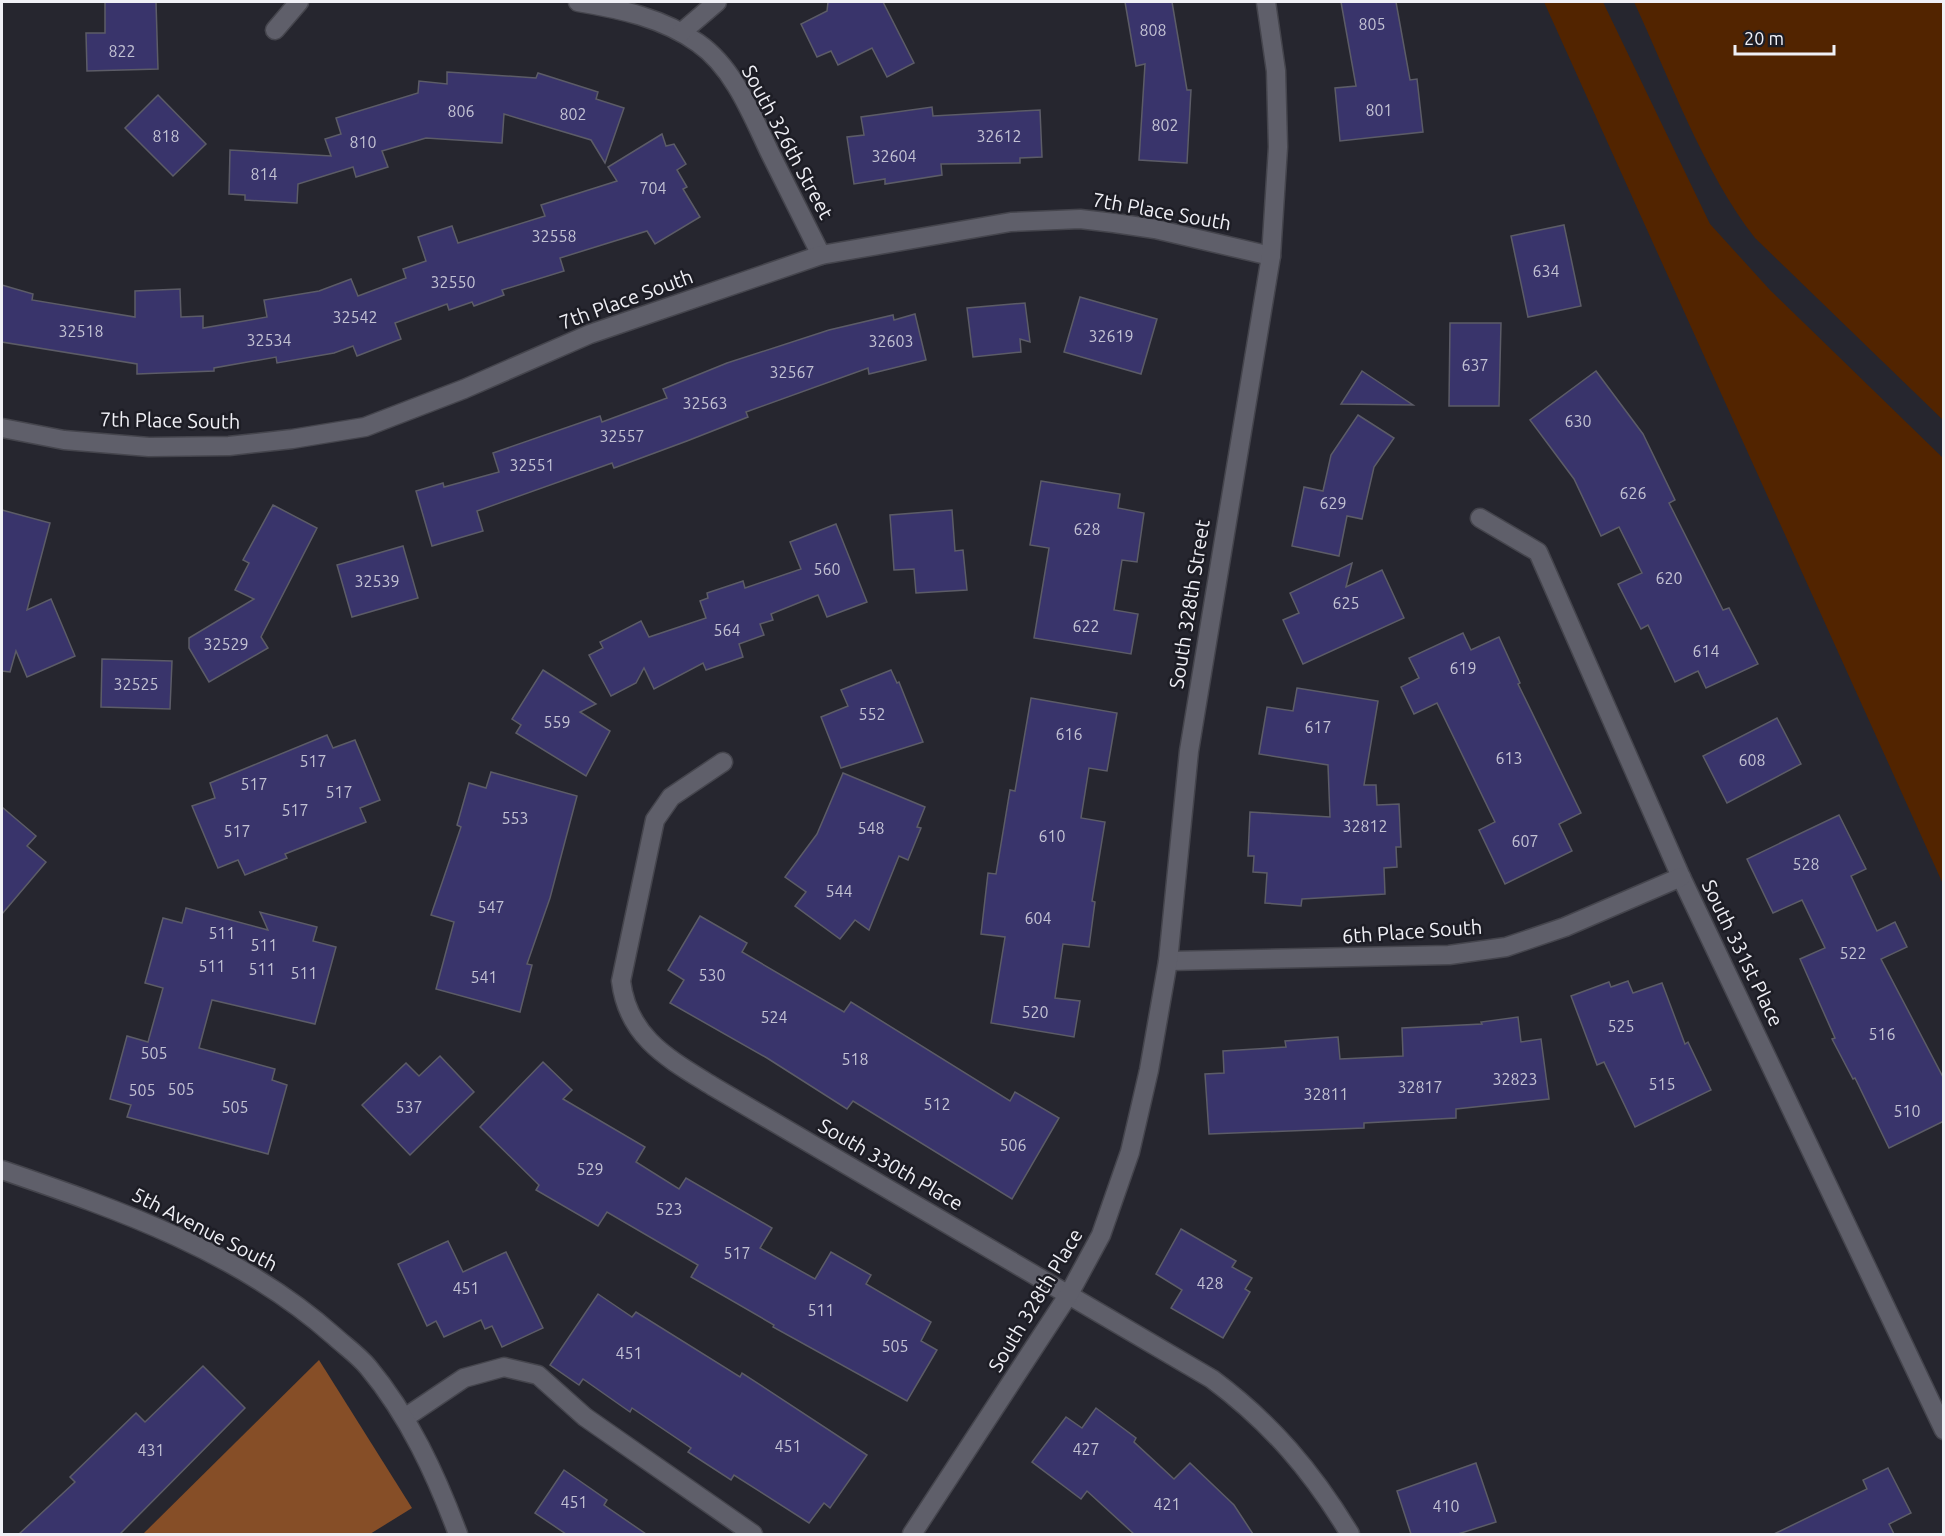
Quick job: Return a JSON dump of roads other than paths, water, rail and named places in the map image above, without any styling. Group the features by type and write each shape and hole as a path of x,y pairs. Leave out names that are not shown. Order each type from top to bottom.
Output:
{"street":[{"path":"275,30 299,2"},
{"name":"South 326th Street","path":"578,2 617,9 682,32 716,59 732,79 821,255"},
{"path":"682,32 717,2"},
{"name":"South 328th Street","path":"1168,961 1191,739 1271,256 1278,147 1276,72 1266,2"},
{"name":"7th Place South","path":"2,428 64,440 149,447 229,446 292,439 364,427 464,389 590,334 821,255 1011,222 1080,219 1155,229 1271,256"},
{"name":"South 331st Place","path":"1480,518 1538,552 1681,877 1944,1430"},
{"name":"South 330th Place","path":"723,762 671,797 655,820 621,981 624,1004 636,1026 657,1049 685,1069 1181,1359 1255,1412 1310,1473 1350,1534"},
{"name":"6th Place South","path":"1168,961 1449,955 1506,947 1565,927 1681,877"},
{"name":"South 328th Place","path":"912,1534 1069,1294 1101,1235 1130,1152 1149,1070 1168,961"},
{"name":"5th Avenue South","path":"2,1170 107,1206 192,1244 254,1276 306,1311 367,1365 406,1418"},
{"path":"458,1534 406,1418 464,1378 504,1367 538,1375 585,1417 753,1534"}]}
